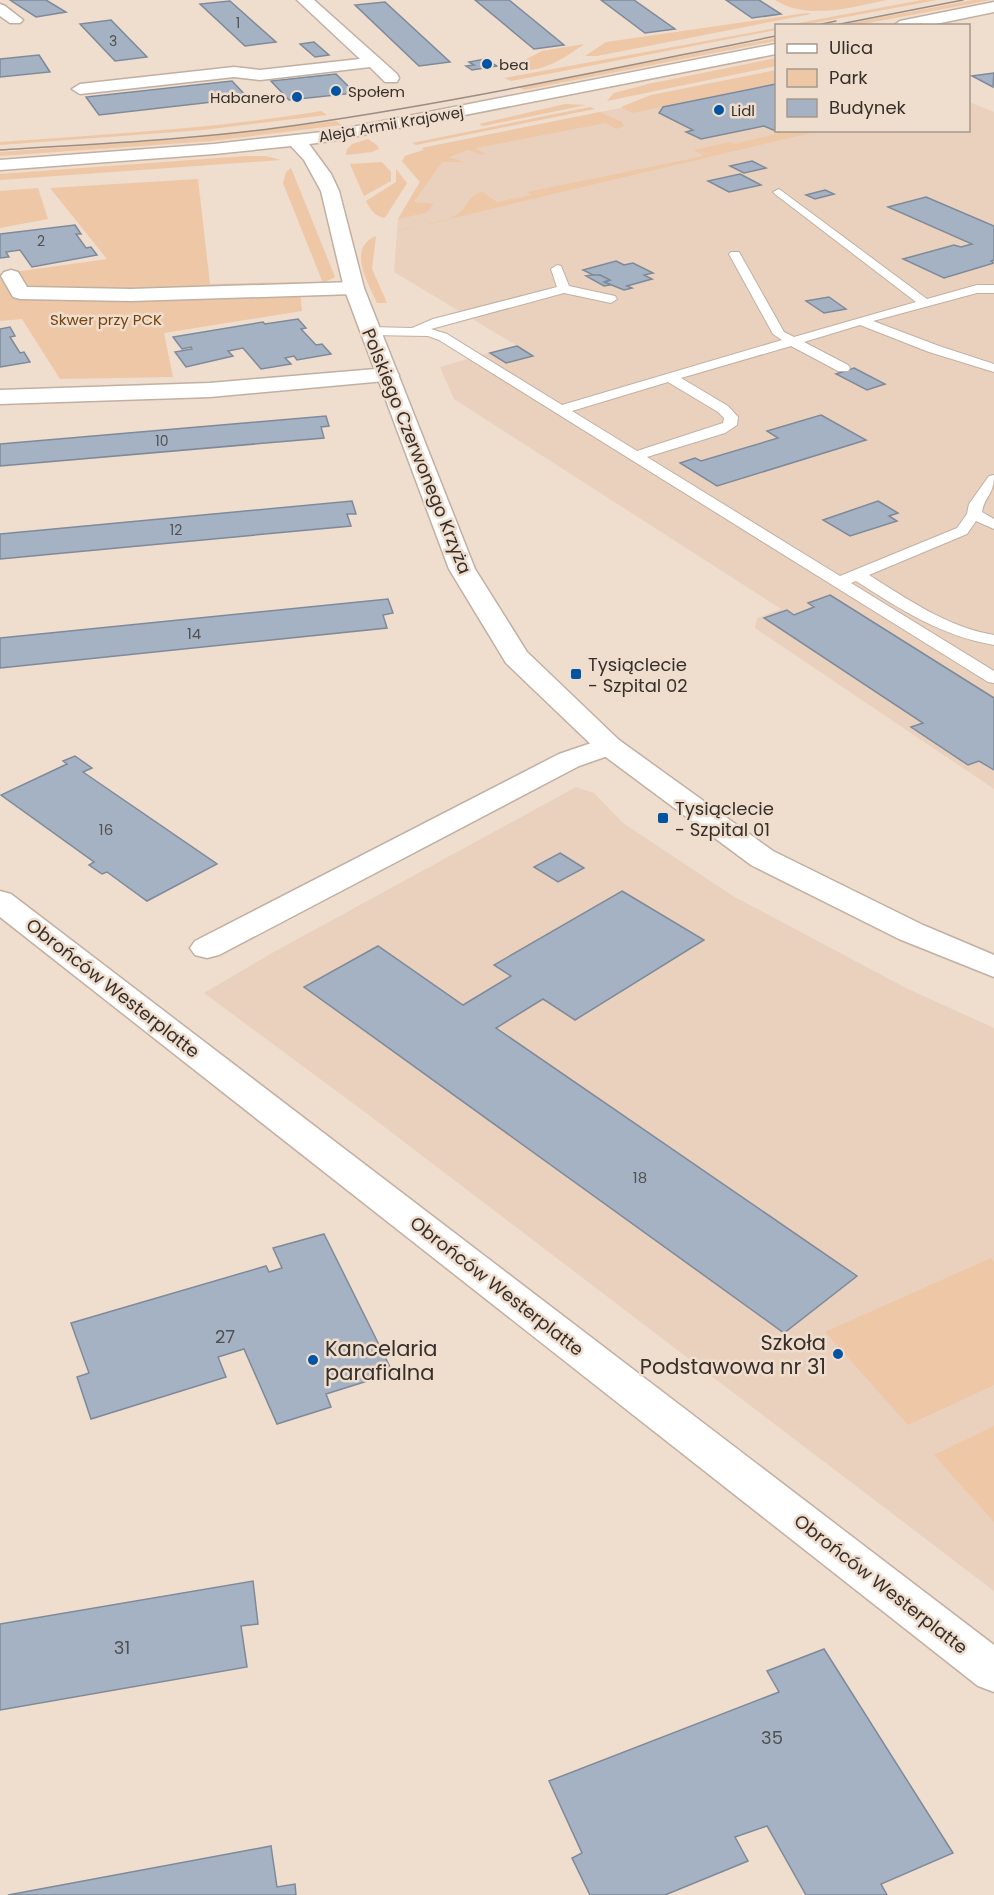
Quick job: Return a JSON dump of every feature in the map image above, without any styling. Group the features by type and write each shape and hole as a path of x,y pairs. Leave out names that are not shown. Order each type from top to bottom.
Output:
{"street":[{"path":"308,1 329,0"},
{"path":"308,1 391,78"},
{"path":"910,24 994,7"},
{"path":"0,9 15,20"},
{"name":"Aleja Armii Krajowej","path":"0,165 296,141 366,130 775,50"},
{"path":"80,89 234,72 260,75 373,63"},
{"name":"Polskiego Czerwonego Krzyża","path":"296,141 307,150 325,175 334,201 344,261 462,569 516,657 609,746 762,858 911,932 994,967"},
{"path":"11,276 20,293 131,295 354,288"},
{"path":"0,397 210,390 388,375"},
{"path":"207,948 569,760 609,746"},
{"name":"Obrońców Westerplatte","path":"0,901 994,1672"}],"lane":[{"path":"779,192 925,303"},
{"path":"735,254 779,334 843,368"},
{"path":"557,269 564,289"},
{"path":"414,331 437,322 564,289 611,299"},
{"path":"560,410 925,303 977,289 994,289"},
{"path":"861,321 934,350 994,368"},
{"path":"369,331 429,332 443,338 994,678"},
{"path":"635,456 730,425 731,417 723,409 669,377"},
{"path":"839,582 962,531 974,514 976,504 994,479"},
{"path":"974,514 994,525"},
{"path":"856,574 936,623 957,632 994,640"}],"shaded area":[{"path":"775,82 775,132 970,132 970,102 994,112 994,789 755,628 757,618 781,609 454,399 440,367 516,345 394,272 398,219 420,182 402,161 405,156 424,150 422,148 630,106 645,98"},
{"name":"Szkoła Podstawowa nr 31","path":"576,787 594,793 623,823 733,896 908,989 994,1028 994,1591 370,1116 204,993 272,953"}],"green space":[{"path":"775,0 887,0 844,9 816,11 802,10"},
{"path":"922,0 937,0 808,24 793,24"},
{"path":"973,0 991,0 863,24 845,24"},
{"path":"811,14 597,56 585,56 606,42"},
{"path":"775,28 775,30 511,81 504,78"},
{"path":"775,38 775,41 524,90 519,87"},
{"path":"584,44 559,60 540,68 520,70 511,67 542,51"},
{"path":"775,58 775,66 607,101 614,93"},
{"path":"775,70 775,84 632,113 621,107 651,95"},
{"path":"565,104 586,105 483,126 479,124"},
{"path":"590,107 595,109 416,145 412,143"},
{"path":"321,111 327,115 203,130 0,145 0,142 201,127"},
{"path":"600,112 622,122 624,126 616,129 606,123 476,148 485,154 483,155 468,150 449,157 464,162 442,162 414,202 434,204 425,213 398,219 420,182 402,161 405,156 424,150 422,148"},
{"path":"336,121 342,125 212,141 0,156 0,152 194,138"},
{"path":"783,132 815,132 448,219 462,211 473,196 482,192 497,202 532,195 527,192 704,156 694,150 730,142 734,144"},
{"path":"368,139 379,149 346,155 347,149 352,144"},
{"path":"265,156 281,160 0,180 0,174"},
{"path":"382,162 391,172 391,181 364,196 350,164"},
{"path":"291,168 335,277 323,283 283,183 286,172"},
{"path":"396,169 407,183 384,218 373,212 366,201 396,182"},
{"name":"Skwer przy PCK","path":"198,179 210,284 299,282 302,311 164,333 173,377 60,379 22,319 0,321 0,274 107,259 50,188"},
{"path":"38,188 48,219 0,228 0,191"},
{"path":"376,236 372,269 387,303 377,303 362,267 362,249"},
{"path":"991,1258 994,1261 994,1385 908,1425 825,1332"},
{"path":"994,1426 994,1522 934,1455"}],"building":[{"path":"10,0 46,0 66,12 36,17"},
{"path":"475,0 509,0 564,45 534,49"},
{"path":"601,0 634,0 675,29 645,33"},
{"path":"726,0 759,0 781,14 752,18"},
{"path":"230,1 276,42 245,46 200,4"},
{"path":"385,2 450,62 419,66 355,5"},
{"path":"111,20 147,57 115,61 80,24"},
{"path":"314,42 329,55 315,57 300,44"},
{"path":"39,55 50,72 0,77 0,59"},
{"path":"485,59 497,66 472,70 466,66 474,65 469,62"},
{"path":"994,73 993,87 972,76"},
{"path":"336,74 355,93 289,100 271,81"},
{"path":"232,81 248,98 99,115 86,97"},
{"name":"Lidl","path":"775,84 775,131 764,126 701,139 686,132 693,130 659,113 663,107"},
{"path":"752,161 766,168 744,173 730,166"},
{"path":"740,174 761,185 729,192 708,181"},
{"path":"825,190 834,194 815,199 806,195"},
{"path":"926,197 994,226 994,260 991,261 994,263 944,278 903,259 954,245 961,247 972,244 888,207"},
{"path":"75,225 81,234 76,234 86,248 91,247 97,255 32,267 20,250 6,252 9,257 0,258 0,234"},
{"path":"616,261 624,265 633,263 653,273 644,275 652,279 627,286 632,288 624,290 604,282 610,280 600,275 595,276 583,270"},
{"path":"600,275 610,280 604,282 610,285 604,286 586,276"},
{"path":"829,297 846,309 824,313 806,301"},
{"path":"298,319 306,328 301,329 316,345 322,344 331,354 297,360 294,356 285,358 291,364 261,369 243,348 228,351 233,356 186,367 175,352 192,349 191,347 182,349 173,337 263,322 265,324"},
{"path":"10,327 15,336 10,337 20,353 24,352 30,362 0,367 0,329"},
{"path":"517,346 533,356 506,363 490,353"},
{"path":"854,368 885,384 867,390 836,374"},
{"path":"821,415 866,440 717,486 680,463 695,458 701,461 778,438 767,431"},
{"path":"326,416 329,426 321,427 324,438 0,466 0,444"},
{"path":"352,501 356,514 347,514 351,526 0,559 0,534"},
{"path":"878,501 898,513 889,516 897,521 850,536 823,520"},
{"path":"830,595 994,698 994,770 979,761 968,765 911,727 923,723 764,618 787,610 794,615 814,607 808,603"},
{"path":"388,599 393,613 383,615 387,628 0,668 0,638"},
{"path":"75,756 92,768 83,772 217,864 147,901 107,872 102,874 89,865 94,862 1,795 67,764 63,761"},
{"path":"560,853 584,868 558,882 534,867"},
{"path":"622,891 704,940 575,1020 543,999 496,1028 857,1276 784,1333 304,987 378,946 463,1005 511,976 494,965"},
{"path":"324,1234 393,1373 326,1394 331,1407 277,1424 244,1349 218,1357 226,1377 91,1419 77,1377 89,1373 71,1323 266,1266 269,1272 282,1268 273,1248"},
{"path":"253,1581 258,1624 241,1626 247,1667 0,1710 0,1624"},
{"path":"824,1649 953,1853 881,1884 887,1895 806,1895 767,1826 735,1837 748,1861 665,1895 590,1895 572,1858 582,1853 549,1781 779,1692 767,1671"},
{"path":"271,1846 277,1887 295,1884 296,1895 8,1895"}],"tram line":[{"path":"840,24 963,0"},
{"path":"822,24 836,21"},
{"path":"0,150 207,136 339,119 527,86 775,36"}],"place":[{"name":"bea","path":"487,64"},
{"name":"Społem","path":"336,91"},
{"name":"Habanero","path":"297,97"},
{"name":"Lidl","path":"719,110"},
{"name":"Tysiąclecie - Szpital 02","path":"576,674"},
{"name":"Tysiąclecie - Szpital 01","path":"663,818"},
{"name":"Szkoła Podstawowa nr 31","path":"838,1354"},
{"name":"Kancelaria parafialna","path":"313,1360"}]}
